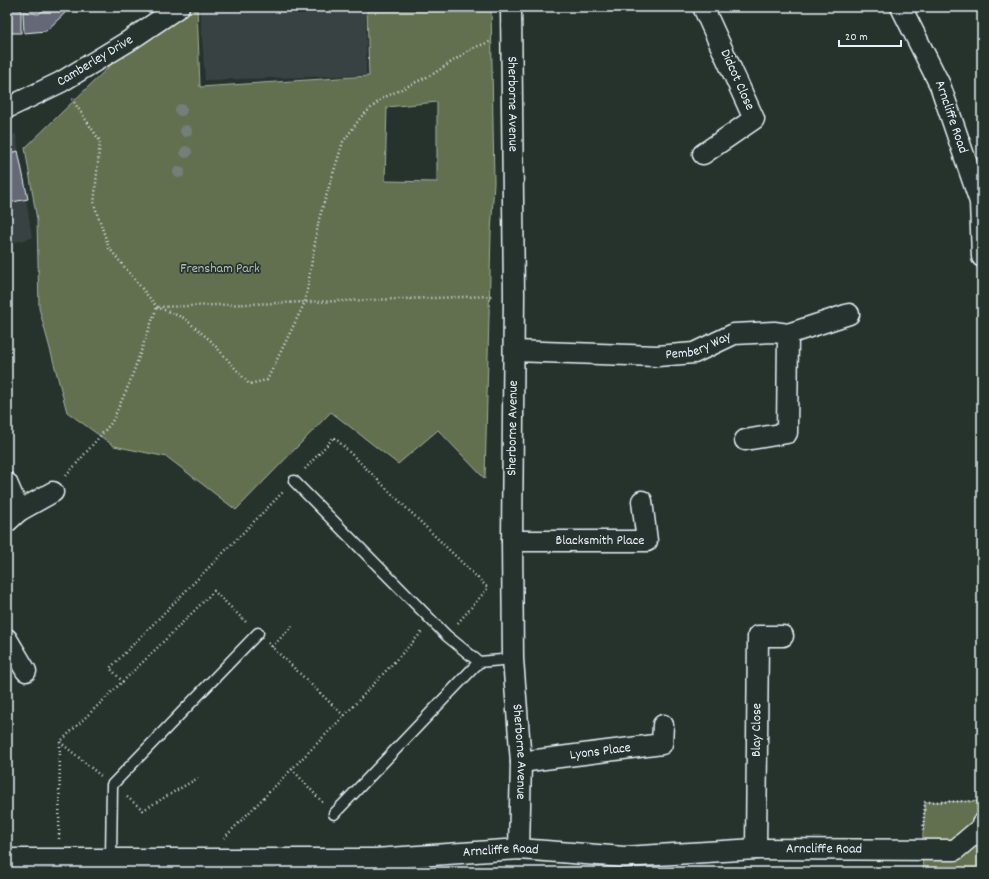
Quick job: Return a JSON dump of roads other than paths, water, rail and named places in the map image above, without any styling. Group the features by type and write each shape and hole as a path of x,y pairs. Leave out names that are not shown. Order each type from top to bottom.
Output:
{"street":[{"name":"Camberley Drive","path":"7,108 61,82 127,42 179,7"},
{"name":"Sherborne Avenue","path":"511,7 514,295 512,541 513,659 521,762 519,849"},
{"name":"Didcot Close","path":"703,154 754,118 704,7"},
{"name":"Arncliffe Road","path":"901,7 940,84 980,202 982,257"},
{"path":"745,440 787,433 788,334 850,314"},
{"name":"Pembery Way","path":"514,351 657,356 694,353 734,334 774,332 788,334"},
{"path":"7,482 13,516 53,492"},
{"name":"Blacksmith Place","path":"512,541 647,541 642,501"},
{"name":"Blay Close","path":"756,849 758,636 783,636"},
{"path":"7,639 26,671"},
{"name":"Lyons Place","path":"521,762 662,744 663,725"},
{"name":"Arncliffe Road","path":"7,859 111,859 151,865 204,859 378,865 519,849 624,865 756,849 955,850 980,828 982,824"}],"lane":[{"path":"294,481 447,636 479,662"},
{"path":"111,859 112,785 258,633"},
{"path":"334,814 479,662 513,659"}],"park label":[{"name":"Frensham Park","path":"220,269"}]}
